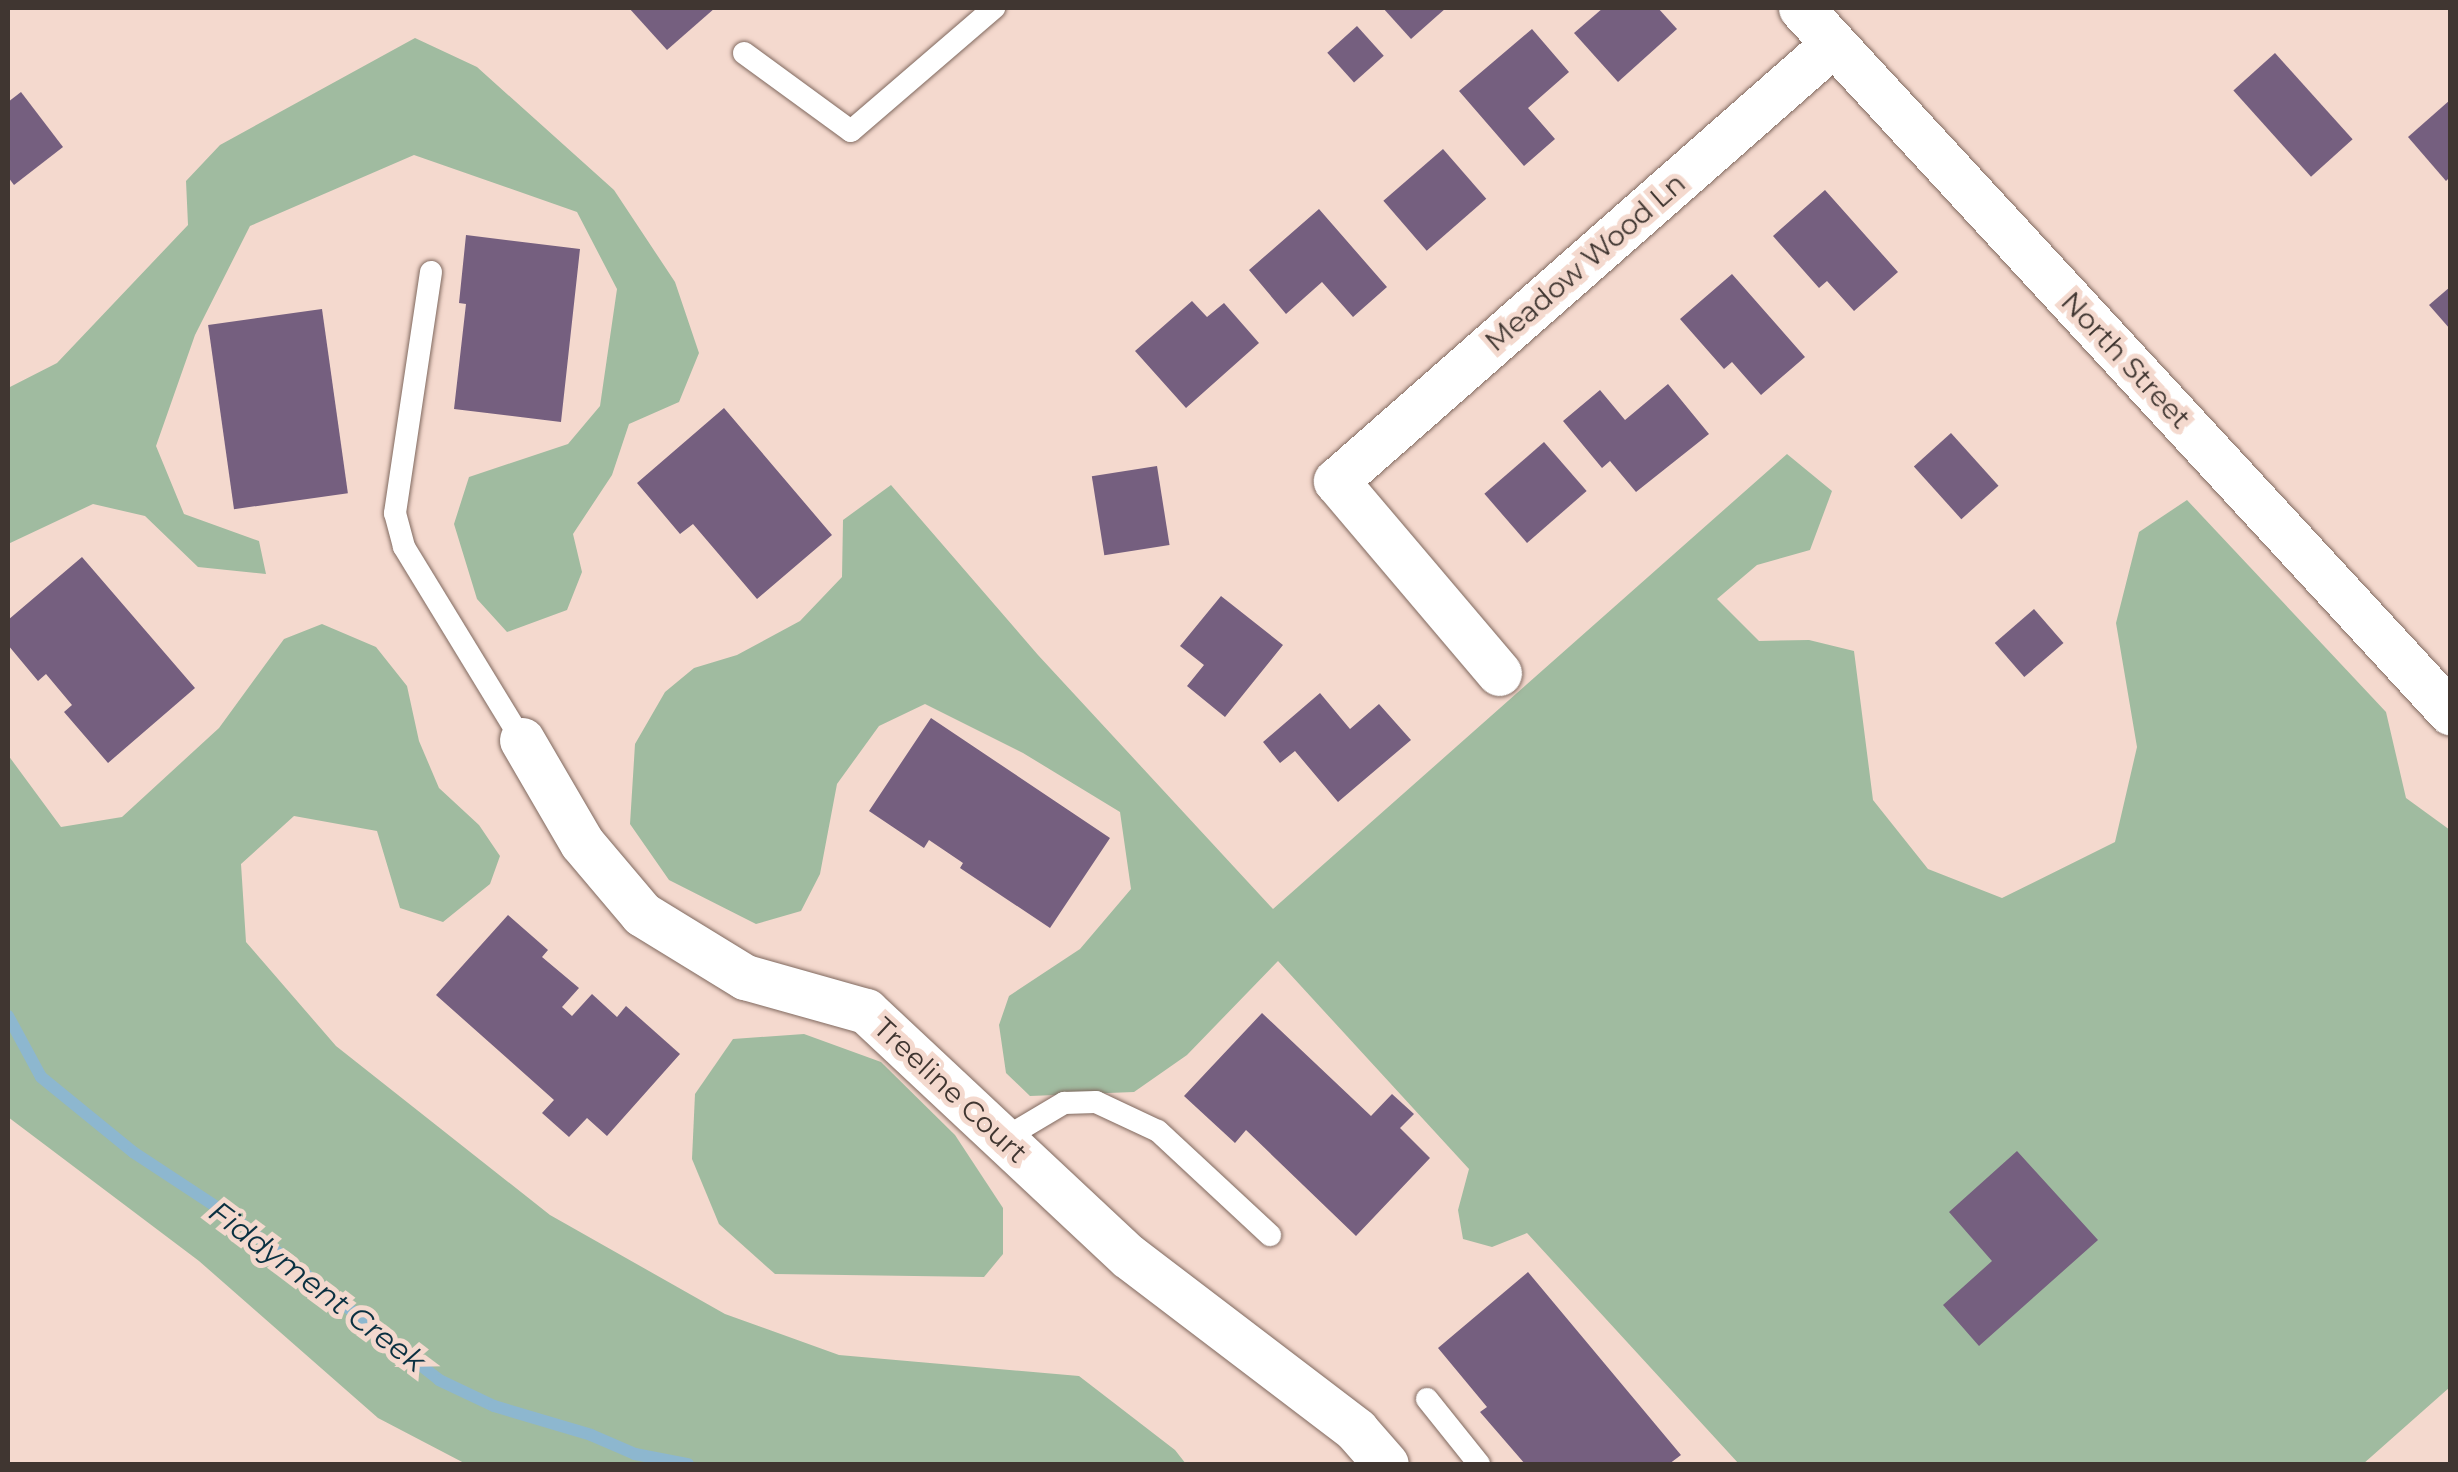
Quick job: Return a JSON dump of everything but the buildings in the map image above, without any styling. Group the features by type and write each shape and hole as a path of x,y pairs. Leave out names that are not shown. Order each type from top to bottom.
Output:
{"street":[{"name":"North Street","path":"1801,8 2450,712"},
{"name":"Meadow Wood Ln","path":"1499,673 1336,481 1834,44"},
{"name":"Treeline Court","path":"522,740 582,843 642,914 745,978 866,1011 1128,1256 1356,1430 1386,1464"}],"lane":[{"path":"744,53 851,131 994,8"},
{"path":"431,272 395,513 404,547 522,740"},
{"path":"1005,1138 1064,1104 1096,1102 1158,1131 1270,1236"},
{"path":"1426,1399 1479,1464"}],"green space":[{"path":"415,38 477,67 614,190 675,282 699,353 679,402 629,424 612,475 573,534 582,572 567,610 507,632 477,599 454,524 469,477 568,444 600,406 617,289 577,212 414,155 250,226 195,335 156,446 184,514 259,541 266,574 198,567 145,516 93,504 8,544 8,388 57,363 188,225 186,181 220,145"},
{"path":"1787,454 1832,491 1810,550 1757,565 1717,599 1759,641 1809,640 1854,651 1873,800 1928,869 2002,898 2115,842 2137,747 2116,623 2139,532 2187,500 2386,712 2406,798 2450,830 2450,1387 2363,1464 1739,1464 1527,1233 1492,1247 1463,1239 1458,1210 1469,1169 1278,961 1187,1055 1134,1092 1030,1096 1006,1073 999,1025 1009,996 1080,949 1131,889 1120,812 1023,753 925,704 879,726 837,784 820,874 801,911 756,924 669,880 630,824 635,744 665,692 694,668 737,655 800,621 842,577 843,520 891,485 1038,655 1273,909"},
{"path":"322,624 376,647 407,686 419,741 439,788 479,825 500,856 490,884 443,922 400,908 377,831 294,816 241,864 246,942 336,1046 550,1215 725,1314 839,1355 1079,1376 1175,1450 1186,1464 466,1464 378,1418 199,1261 8,1117 8,755 61,827 122,817 219,728 284,639"},
{"path":"804,1034 881,1062 955,1135 1003,1208 1003,1254 984,1277 775,1274 719,1224 692,1159 695,1094 733,1039"}],"waterway":[{"name":"Fiddyment Creek","path":"8,1016 41,1077 133,1152 238,1221 439,1380 494,1406 591,1435 635,1454 688,1464"}]}
